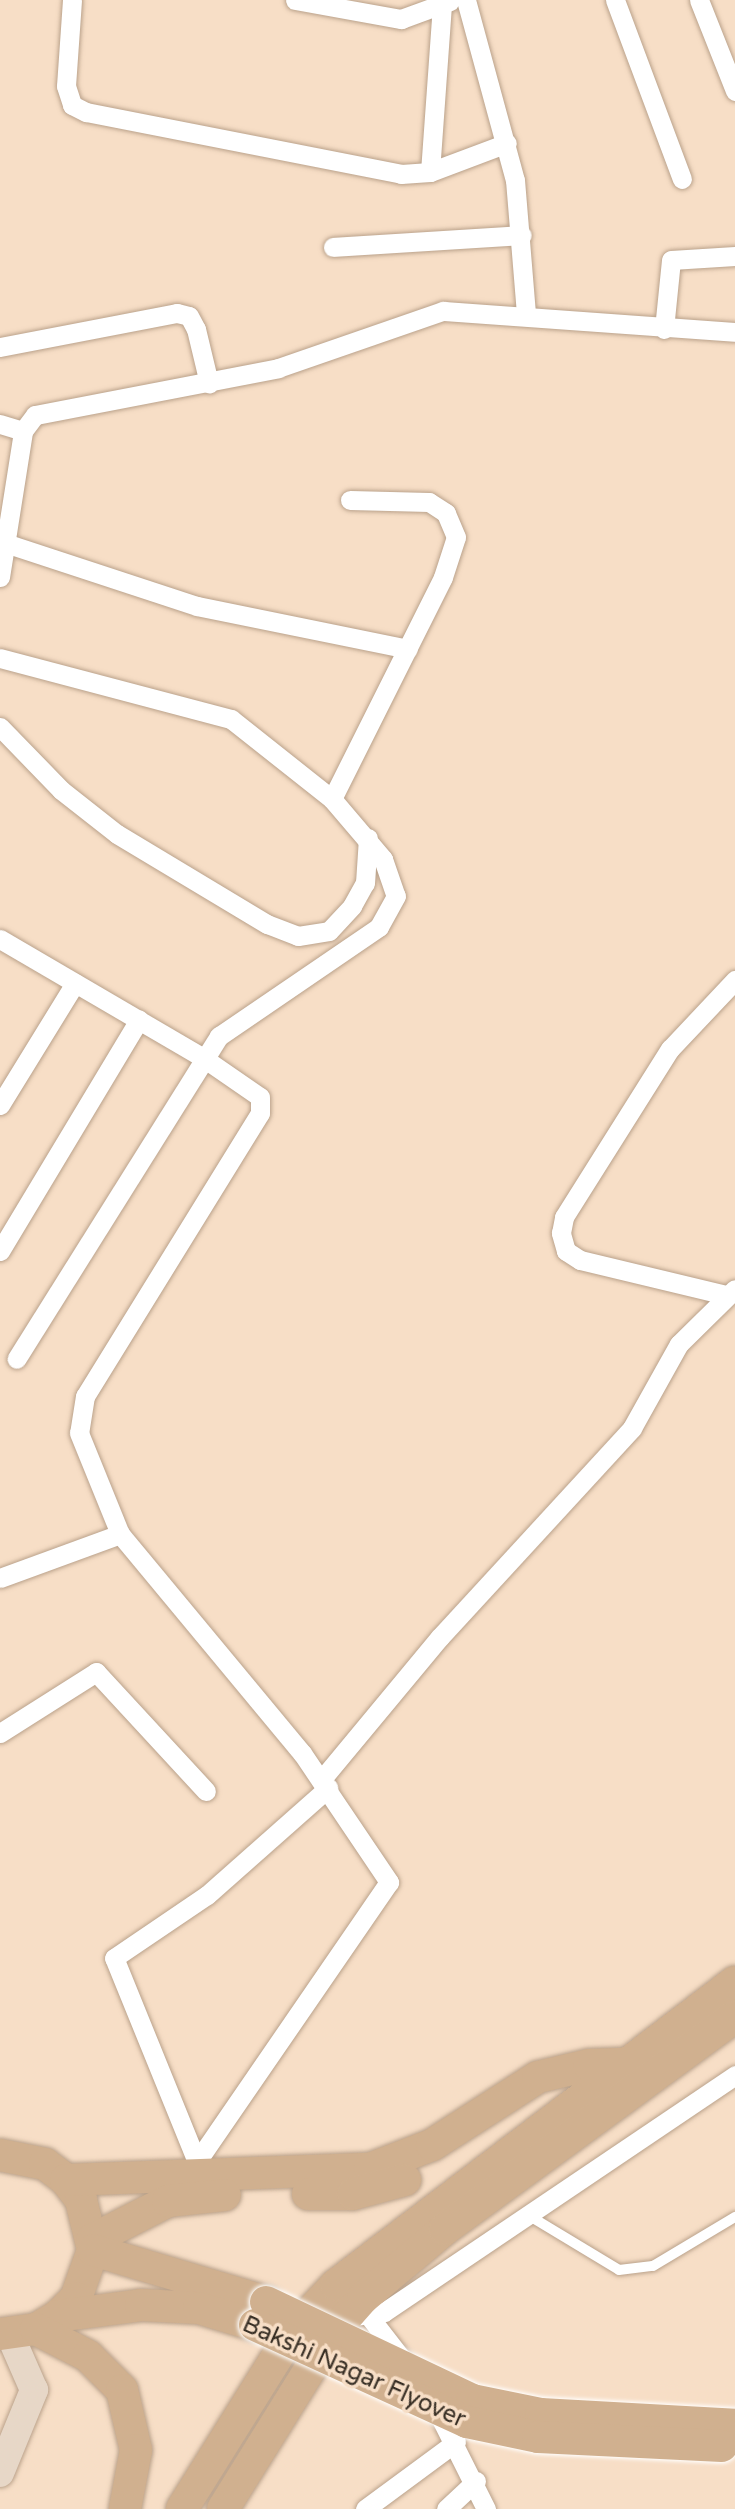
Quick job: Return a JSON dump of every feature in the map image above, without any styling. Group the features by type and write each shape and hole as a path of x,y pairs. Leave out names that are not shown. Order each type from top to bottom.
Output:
{"main road":[{"path":"182,2509 295,2328 336,2285 621,2063 735,1982"},
{"path":"223,2509 357,2316 445,2229 735,2017"},
{"path":"66,2180 192,2169 345,2172 400,2161 519,2085 559,2071 621,2063 660,2072"},
{"path":"93,2245 167,2201 353,2194 410,2179 532,2102 559,2071"},
{"path":"0,2155 45,2164 66,2180 81,2200 93,2245 88,2275 26,2328 88,2357 122,2390 136,2449 125,2509"},
{"name":"Bakshi Nagar Flyover","path":"93,2245 260,2314 446,2416 487,2428 538,2437 731,2439"},
{"name":"Bakshi Nagar Flyover","path":"26,2328 141,2305 260,2314"}],"street":[{"path":"72,0 66,86 72,105 86,112 371,170 430,172 507,143"},
{"path":"295,0 387,17 447,2 430,172"},
{"path":"466,0 507,143 522,236 526,315"},
{"path":"615,0 682,179"},
{"path":"699,0 735,91"},
{"path":"333,247 522,236"},
{"path":"664,329 671,260 735,257"},
{"path":"0,346 177,313 189,316 196,329 209,383"},
{"path":"0,577 23,431 34,415 209,383 319,358 424,314 526,315 664,329 735,332"},
{"path":"0,424 23,431"},
{"path":"332,799 454,551 453,525 438,506 413,498 351,500"},
{"path":"5,544 197,606 408,649"},
{"path":"0,658 207,709 252,733 332,799 368,838 396,883 390,914 232,1024 202,1057 16,1359"},
{"path":"0,727 108,828 267,924 298,936 329,931 352,906 365,883 368,838"},
{"path":"3,946 75,983 254,1090 260,1113 106,1359 78,1416 85,1455 120,1534 325,1784 386,1871 386,1894 167,2201"},
{"path":"731,1292 580,1260 566,1251 561,1233 564,1217 670,1049 735,980"},
{"path":"0,1105 75,983"},
{"path":"0,1251 139,1020"},
{"path":"192,2169 114,1958 207,1895 325,1784 440,1637 632,1428 679,1344 731,1292"},
{"path":"0,1578 120,1534"},
{"path":"0,1733 96,1672 206,1791"},
{"path":"486,2509 476,2481 456,2442 357,2316 384,2312 735,2076"},
{"path":"0,2473 34,2390 26,2328"},
{"path":"365,2509 456,2442"},
{"path":"446,2509 476,2481"}],"lane":[{"path":"528,2215 607,2266 626,2270 653,2266 735,2217"}]}
